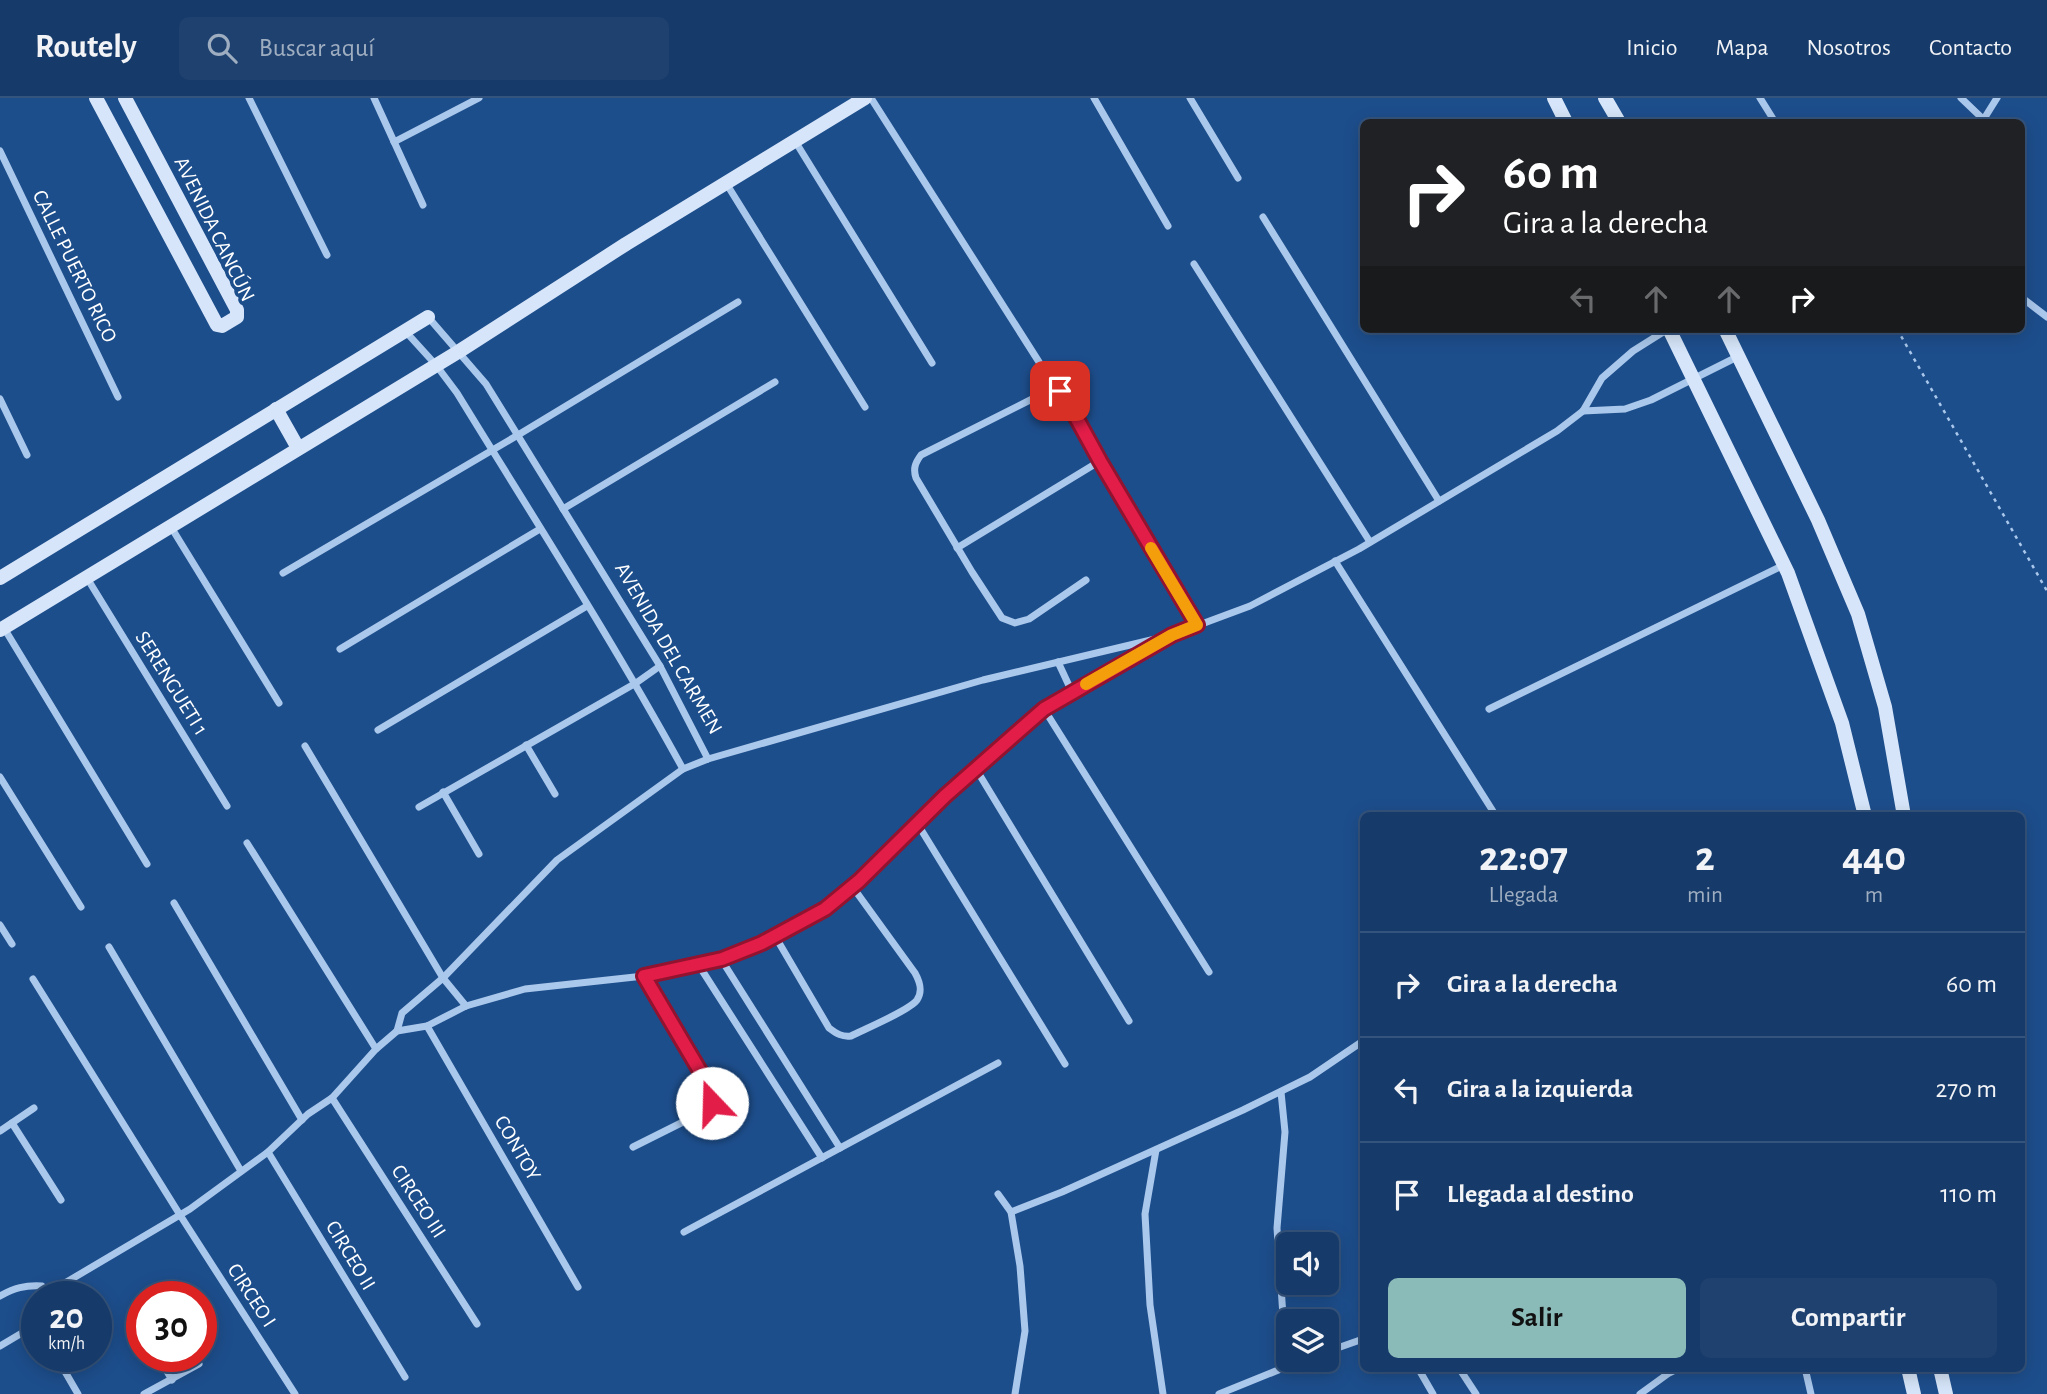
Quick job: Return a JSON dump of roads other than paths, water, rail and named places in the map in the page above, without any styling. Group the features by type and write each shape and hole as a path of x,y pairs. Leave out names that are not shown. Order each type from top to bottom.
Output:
{"main road":[{"name":"AVENIDA CANCÚN","path":"96,98 217,324 222,326 237,317 237,310 125,98"},
{"path":"2,628 458,352 626,244 864,98"},
{"path":"1555,98 1565,119"},
{"path":"1605,98 1617,119"},
{"name":"AVENIDA DEL CARMEN","path":"0,578 428,317"},
{"path":"1671,333 1784,565 1842,723 1864,812"},
{"path":"1728,333 1818,520 1858,614 1885,707 1904,812"},
{"path":"276,409 298,449"},
{"path":"1909,1372 1914,1394"},
{"path":"1941,1372 1946,1394"}],"street":[{"path":"249,98 327,255"},
{"path":"374,98 423,205"},
{"path":"394,142 478,98"},
{"path":"871,98 1039,362"},
{"path":"1094,98 1168,226"},
{"path":"1190,98 1238,178"},
{"path":"1760,98 1773,119"},
{"path":"1961,98 1981,119"},
{"path":"1984,119 1997,98"},
{"path":"794,141 932,363"},
{"name":"CALLE PUERTO RICO","path":"0,150 118,397"},
{"path":"726,183 865,407"},
{"path":"1263,218 1439,501"},
{"path":"1194,264 1370,542"},
{"path":"2025,301 2047,317"},
{"path":"284,573 738,302"},
{"name":"AVENIDA DEL CARMEN","path":"397,1031 402,1013 443,978 557,860 683,769 708,759 660,666 486,384 428,317"},
{"path":"406,332 457,393 636,683 683,769"},
{"path":"72,1281 180,1215 268,1152 302,1120 332,1098 376,1049 397,1031 427,1027 466,1006 525,989 644,976 722,959 775,936 825,909 1044,709 1172,635 1250,606 1335,561 1557,431 1583,411 1602,378 1633,351 1662,333"},
{"path":"1583,411 1625,409 1651,400 1739,356"},
{"path":"563,509 775,382"},
{"path":"1086,580 1029,620 1016,624 1002,618 916,478 915,464 922,456 1042,394 1060,391 1197,625"},
{"path":"0,399 27,455"},
{"path":"957,548 1100,461"},
{"path":"170,526 279,704"},
{"path":"340,649 540,529"},
{"path":"1335,561 1493,812"},
{"path":"1489,709 1784,565"},
{"name":"SERENGUETI 1","path":"86,578 227,806"},
{"path":"378,730 587,606"},
{"path":"2,628 147,864"},
{"path":"708,759 983,680 1172,635"},
{"path":"1058,662 1072,692"},
{"path":"419,807 636,683 660,666"},
{"path":"1044,709 1209,972"},
{"path":"526,745 555,794"},
{"path":"305,746 443,978 466,1006"},
{"path":"976,769 1129,1021"},
{"path":"0,777 81,907"},
{"path":"443,792 479,854"},
{"path":"917,823 1065,1065"},
{"path":"247,844 376,1049"},
{"path":"775,936 829,1028 837,1034 851,1036 912,1005 920,993 920,984 915,973 852,886"},
{"path":"174,903 302,1120"},
{"path":"0,925 12,944"},
{"path":"109,947 241,1171"},
{"path":"722,959 840,1148"},
{"path":"698,964 822,1158"},
{"path":"633,1147 709,1109 713,1096 644,976"},
{"name":"CIRCEO I","path":"33,979 295,1394"},
{"name":"CONTOY","path":"427,1027 578,1287"},
{"path":"1011,1212 1062,1192 1281,1092 1310,1077 1360,1043"},
{"path":"684,1233 999,1063"},
{"path":"1281,1092 1285,1132 1276,1228 1282,1309"},
{"name":"CIRCEO III","path":"332,1098 477,1324"},
{"path":"0,1131 34,1108"},
{"path":"12,1123 61,1200"},
{"path":"1156,1150 1145,1214 1150,1305 1163,1394"},
{"name":"CIRCEO II","path":"268,1152 405,1377"},
{"path":"998,1194 1011,1212 1020,1266 1025,1331 1015,1394"},
{"path":"0,1296 21,1287"},
{"path":"0,1346 21,1334"},
{"path":"1339,1347 1360,1340"},
{"path":"1219,1394 1276,1369"},
{"path":"65,1372 78,1394"},
{"path":"167,1372 172,1380"},
{"path":"144,1394 186,1372"},
{"path":"1420,1372 1433,1394"},
{"path":"1462,1372 1476,1394"},
{"path":"1640,1394 1671,1372"},
{"path":"1806,1372 1811,1394"}]}
